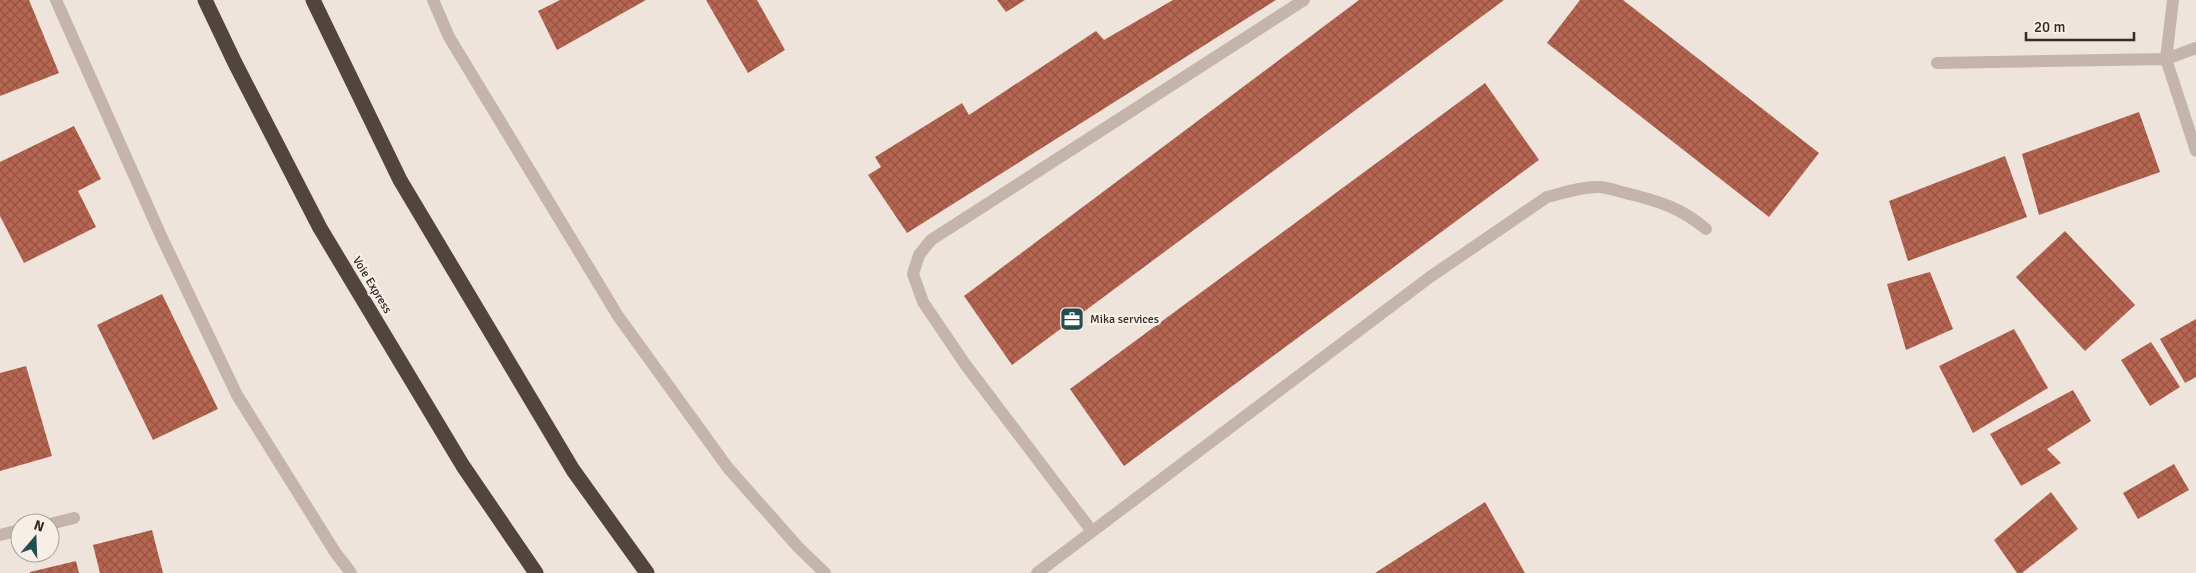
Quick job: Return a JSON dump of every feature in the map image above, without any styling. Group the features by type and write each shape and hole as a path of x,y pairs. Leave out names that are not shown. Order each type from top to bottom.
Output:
{"highway":[{"name":"Voie Express","path":"205,0 235,63 320,228 463,466 536,573"},
{"path":"312,0 400,180 573,470 647,573"}],"street":[{"path":"56,0 162,238 237,395 351,573"},
{"path":"433,0 449,37 618,316 728,468 799,548 825,573"},
{"path":"1091,530 965,364 923,302 913,274 919,255 931,240 1304,0"},
{"path":"2173,0 2166,59 2196,151"},
{"path":"1937,63 2166,59 2196,48"},
{"path":"1037,573 1091,530 1430,278 1547,198 1569,191 1599,187 1658,201 1676,208 1689,215 1706,229"},
{"path":"60,522 74,518"}],"building":[{"path":"0,0 29,0 59,73 0,96"},
{"path":"560,0 646,0 557,50 538,11"},
{"path":"706,0 757,0 785,50 748,73"},
{"path":"997,0 1025,0 1006,12"},
{"path":"1173,0 1276,0 907,233 868,175 881,167 875,157 962,103 969,115 1096,31 1104,40"},
{"path":"1359,0 1504,0 1012,365 964,296"},
{"path":"1580,0 1623,0 1819,153 1769,217 1547,43"},
{"path":"1485,83 1539,160 1124,466 1070,389"},
{"path":"2139,112 2160,172 2039,215 2022,154"},
{"path":"74,126 101,179 78,191 96,227 24,263 0,216 0,162"},
{"path":"2005,156 2027,217 1908,261 1889,201"},
{"path":"2065,231 2135,305 2085,351 2016,277"},
{"path":"1930,272 1953,329 1906,350 1887,284"},
{"path":"162,294 218,409 153,440 97,325"},
{"path":"2196,319 2196,377 2185,383 2160,339"},
{"path":"2014,329 2048,388 1973,433 1939,366"},
{"path":"2151,342 2180,387 2150,406 2121,360"},
{"path":"26,366 52,456 0,471 0,373"},
{"path":"2073,390 2091,421 2047,449 2061,463 2021,486 1990,434"},
{"path":"2174,464 2189,490 2138,519 2123,493"},
{"path":"2051,492 2078,529 2022,573 2017,573 1994,540"},
{"path":"1485,502 1525,573 1375,573"},
{"path":"152,530 163,573 100,573 93,545"},
{"path":"76,561 79,573 30,573 30,572"}],"place":[{"name":"Mika services","path":"1072,319"}]}
